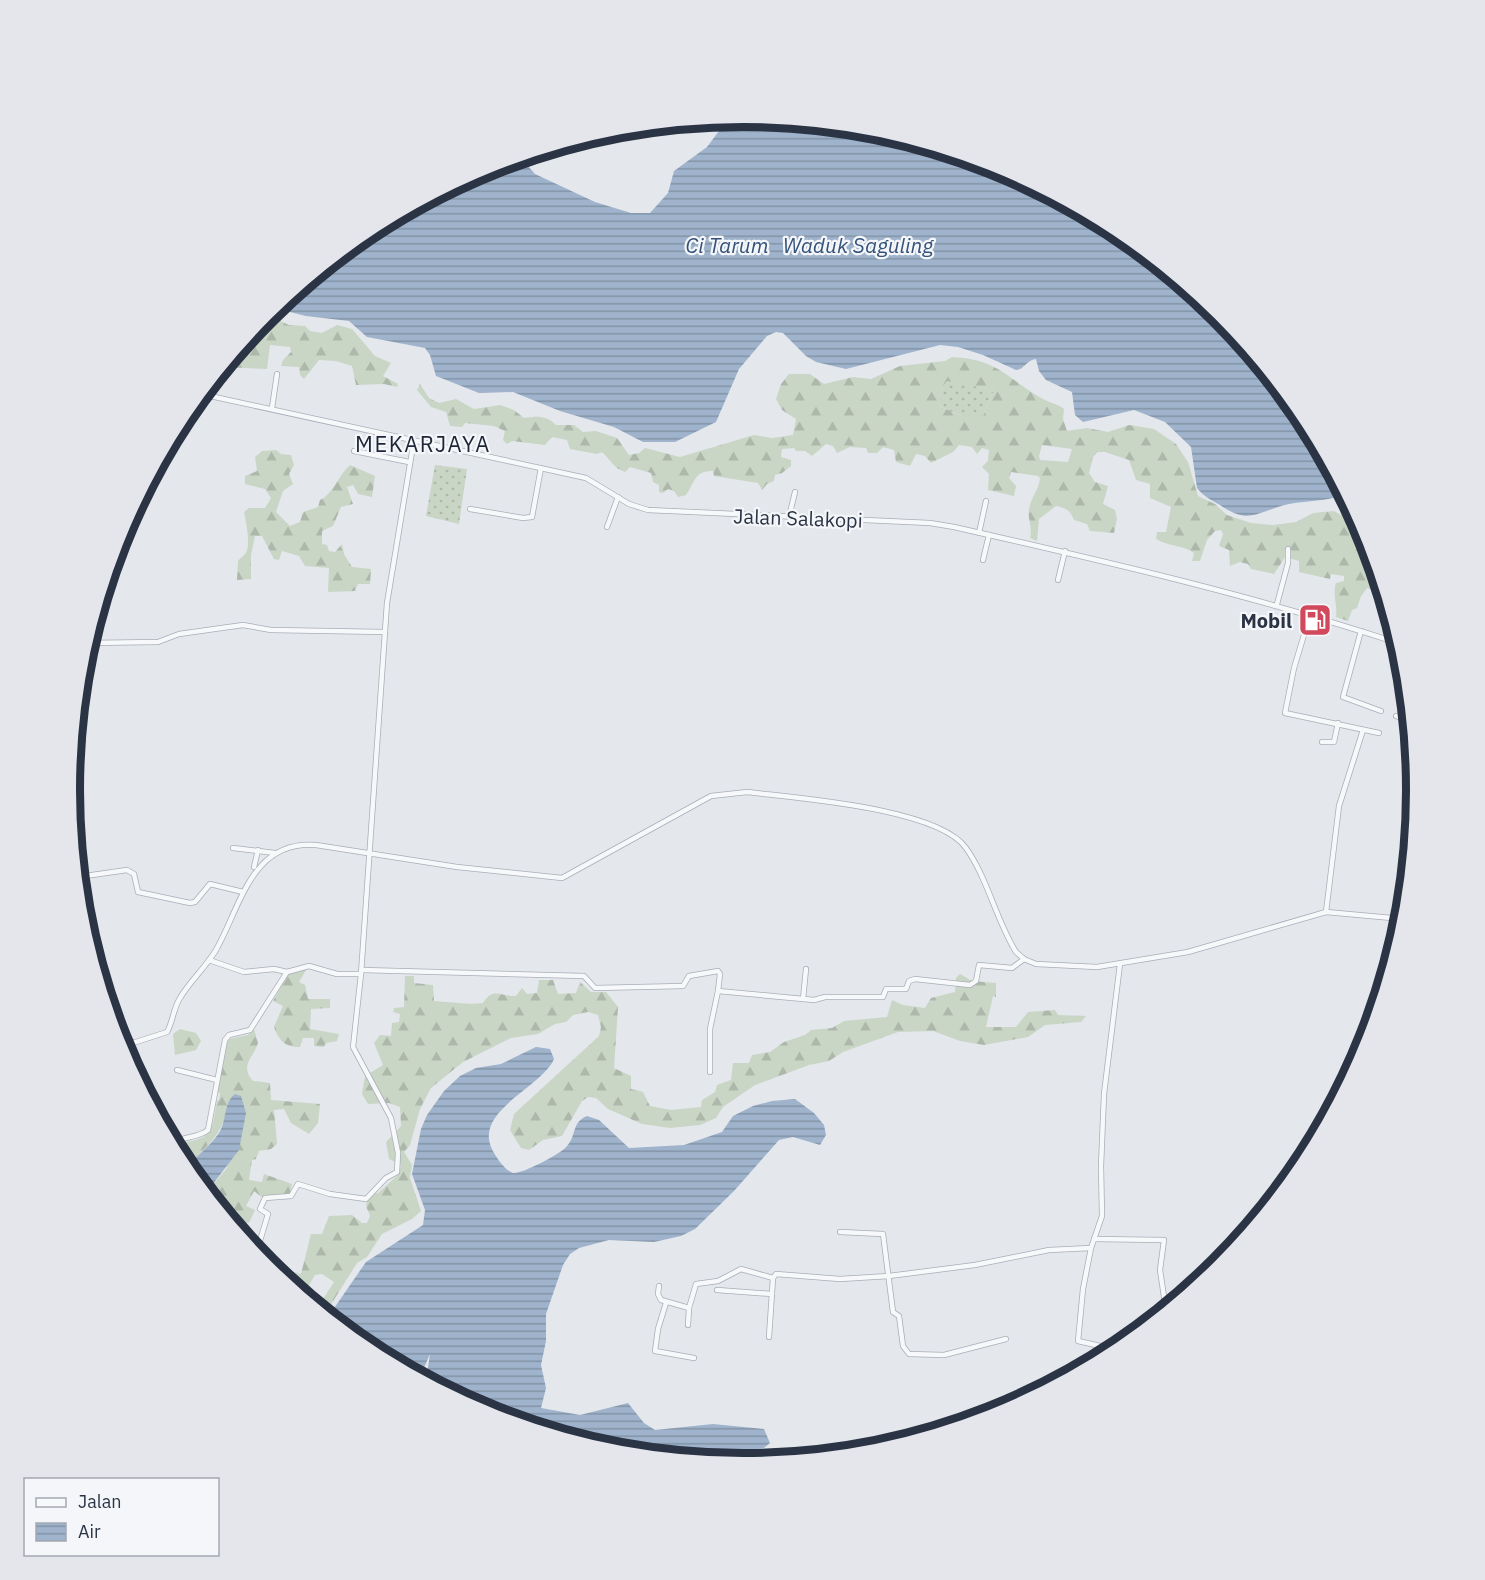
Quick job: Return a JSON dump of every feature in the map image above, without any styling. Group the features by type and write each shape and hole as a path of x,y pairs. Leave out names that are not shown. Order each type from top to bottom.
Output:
{"street":[{"path":"272,408 277,374"},
{"name":"Jalan Salakopi","path":"210,396 588,478 648,510 936,524 1065,551 1277,604 1388,640"},
{"path":"259,1243 268,1214 260,1209 265,1198 291,1196 298,1184 330,1194 366,1199 386,1178 397,1172 398,1153 391,1118 353,1047 361,972 389,584 414,440"},
{"path":"354,451 409,462"},
{"path":"470,509 523,518 532,517 542,468"},
{"path":"789,518 795,492"},
{"path":"608,527 618,496"},
{"path":"980,533 986,501"},
{"path":"983,560 989,535"},
{"path":"1277,604 1288,563 1288,549"},
{"path":"1058,580 1065,551"},
{"path":"1310,615 1294,668 1285,713 1379,732"},
{"path":"96,643 131,645 158,642 178,634 243,625 271,630 385,632"},
{"path":"1361,631 1343,696 1381,711"},
{"path":"1396,716 1401,718"},
{"path":"1322,742 1334,742 1338,723"},
{"path":"1326,912 1339,806 1363,730"},
{"path":"127,1037 133,1043 167,1032 181,996 223,936 252,877 276,853 306,844 562,878 718,794 747,792 874,809 945,831 962,844 1008,939 1024,959 1045,965 1086,968 1188,952 1326,912 1393,918"},
{"path":"233,848 276,853"},
{"path":"254,867 258,850"},
{"path":"85,876 127,870 133,873 138,892 191,903 210,884 243,892"},
{"path":"718,991 814,1000 831,996 882,998 885,997 885,989 906,990 909,981 915,979 970,985 976,981 979,964 1012,968 1024,959"},
{"path":"208,960 244,972 269,969 287,972 309,966 337,974 361,972 584,976 595,988 683,986 689,976 718,971 720,974 718,991 710,1029 710,1071"},
{"path":"1102,1346 1078,1341 1083,1289 1091,1248 1102,1216 1101,1166 1104,1094 1120,964"},
{"path":"803,999 806,969"},
{"path":"180,1140 199,1136 208,1130 226,1038 250,1030 287,972"},
{"path":"177,1070 217,1080"},
{"path":"840,1232 883,1233 893,1312 899,1316 903,1347 909,1354 944,1355 1006,1339"},
{"path":"1094,1239 1164,1240 1160,1270 1165,1301"},
{"path":"769,1337 773,1278 776,1274 840,1279 889,1276 975,1265 1049,1250 1091,1248"},
{"path":"688,1325 689,1308 698,1282 718,1281 741,1269 773,1278"},
{"path":"658,1286 658,1296 666,1302 689,1308"},
{"path":"717,1290 772,1294"},
{"path":"666,1302 658,1329 655,1351 694,1358"}],"green space":[{"path":"276,319 289,325 305,326 310,331 322,333 337,325 352,329 375,356 391,363 383,376 398,384 397,387 384,384 356,385 352,366 336,361 319,360 304,379 300,375 299,367 281,366 283,360 291,352 290,347 270,345 267,369 232,367"},
{"path":"952,357 981,362 1002,371 1031,392 1064,409 1063,419 1067,431 1087,428 1108,432 1129,425 1154,429 1176,444 1188,462 1198,496 1215,504 1227,515 1251,523 1273,525 1296,522 1313,513 1334,511 1347,518 1374,590 1367,588 1357,608 1352,610 1348,621 1336,617 1335,588 1336,583 1344,581 1344,576 1331,574 1330,579 1299,572 1299,561 1285,557 1274,574 1251,569 1248,564 1240,562 1230,566 1229,550 1219,546 1223,534 1221,530 1215,531 1207,540 1200,561 1192,561 1194,553 1191,551 1156,539 1157,532 1166,532 1171,507 1150,498 1150,484 1136,480 1129,460 1105,452 1097,452 1093,457 1089,473 1095,482 1108,486 1103,504 1115,510 1117,519 1114,533 1090,531 1087,524 1074,520 1067,510 1056,506 1039,519 1037,541 1030,538 1029,513 1040,478 1011,472 1009,478 1016,486 1014,496 988,490 989,474 982,467 988,461 989,450 982,448 977,454 972,447 959,445 953,452 931,463 925,456 916,454 910,466 896,462 894,450 883,447 877,453 868,453 866,448 850,447 837,453 833,446 826,444 812,456 805,451 796,451 794,448 782,449 781,457 791,460 791,466 775,475 774,481 762,490 758,483 714,476 713,471 707,471 702,472 696,478 686,495 678,497 674,491 668,489 663,493 659,492 659,485 653,482 651,473 630,467 625,472 615,466 602,452 597,454 570,449 567,440 552,437 545,445 512,441 507,444 503,440 505,431 494,426 465,423 462,427 450,426 446,412 431,407 417,390 420,384 429,398 439,403 456,399 474,409 500,405 514,410 524,418 541,417 549,419 556,425 574,425 583,432 596,431 617,438 629,455 639,453 645,448 680,457 754,435 772,438 793,435 796,419 782,410 776,399 781,384 789,374 810,374 824,384 853,377 871,379 900,366 945,361","holes":["947,381 994,390 983,416 962,416 939,406 942,387","1042,445 1072,449 1068,462 1040,460"]},
{"path":"947,380 994,390 983,416 962,416 939,406 942,386"},
{"path":"276,450 281,454 291,455 294,465 289,474 293,484 283,491 276,512 290,526 300,522 303,512 318,507 320,500 328,494 350,465 375,476 372,497 358,494 353,485 347,487 353,504 341,507 333,526 322,531 322,544 327,545 329,551 335,552 342,544 344,554 352,567 371,569 370,584 358,584 355,591 328,592 329,568 305,566 299,556 282,551 279,560 274,559 262,536 255,536 251,555 251,579 237,580 238,561 246,553 248,547 244,512 249,508 265,508 271,498 265,489 245,484 245,476 257,471 255,457 262,451"},
{"path":"435,465 467,469 459,524 426,516"},
{"path":"302,969 306,970 299,982 305,985 308,999 330,999 330,1008 311,1009 310,1029 339,1034 337,1041 326,1043 324,1047 314,1046 314,1038 303,1038 300,1047 290,1046 280,1039 274,1027 283,1006 273,1001 288,974"},
{"path":"960,974 972,981 996,983 996,997 993,996 986,1027 1016,1027 1028,1012 1055,1010 1058,1015 1086,1016 1081,1022 1045,1025 1028,1037 984,1045 960,1041 933,1031 898,1032 843,1052 829,1061 809,1065 755,1085 723,1107 716,1118 700,1125 670,1128 642,1124 608,1109 596,1098 588,1097 582,1101 562,1136 543,1140 529,1150 521,1148 510,1130 514,1114 599,1036 601,1027 598,1015 588,1012 573,1015 566,1022 555,1024 538,1034 511,1038 463,1062 431,1088 420,1109 410,1145 404,1152 412,1165 410,1178 421,1211 412,1219 382,1234 367,1257 357,1263 329,1308 321,1301 334,1282 322,1274 315,1275 306,1289 285,1270 301,1274 311,1234 322,1234 329,1216 352,1215 362,1223 367,1223 370,1216 366,1206 369,1192 378,1193 399,1174 401,1165 389,1159 386,1142 401,1126 400,1107 389,1103 368,1104 362,1094 365,1076 383,1065 374,1043 380,1035 391,1036 392,1023 399,1022 400,1014 393,1012 394,1008 404,1007 405,976 414,976 414,983 433,985 434,1001 458,1003 483,1003 490,995 498,993 516,996 522,988 527,994 537,993 539,980 553,980 558,994 576,993 580,982 591,992 606,992 618,1007 614,1068 631,1076 631,1089 643,1092 650,1106 671,1110 701,1107 702,1100 715,1092 717,1085 731,1080 733,1063 749,1063 752,1055 770,1052 784,1042 805,1035 811,1030 832,1028 844,1021 887,1017 892,1000 903,1005 925,1008 931,998 955,992 956,978"},
{"path":"180,1029 196,1033 201,1041 196,1050 175,1055 173,1034"},
{"path":"254,1029 258,1043 247,1070 253,1081 270,1083 271,1100 320,1104 318,1123 309,1134 291,1123 284,1109 274,1110 277,1144 271,1149 259,1151 256,1159 252,1160 249,1180 262,1182 264,1174 292,1184 290,1193 270,1197 267,1201 254,1191 246,1206 255,1210 249,1223 240,1222 212,1186 227,1168 227,1104 226,1114 219,1131 207,1147 193,1160 182,1143 207,1134 213,1124 219,1100 220,1093 217,1092 226,1045 229,1039 248,1035"}],"water":[{"name":"Waduk Saguling","path":"722,127 786,128 872,140 956,162 996,177 1074,216 1146,264 1211,321 1241,353 1294,422 1317,458 1337,497 1289,504 1247,516 1230,511 1207,498 1197,488 1191,447 1165,422 1134,410 1083,422 1075,415 1072,392 1046,380 1039,371 1036,359 1016,370 983,355 958,347 940,345 846,369 816,362 806,356 783,333 776,332 767,336 739,369 716,422 675,442 643,442 614,427 560,411 513,392 479,393 436,376 430,355 425,348 367,337 349,321 306,316 285,311 339,264 374,239 449,195 489,177 526,163 535,174 595,202 631,213 650,213 668,193 674,171 707,147"},
{"path":"536,1047 550,1049 554,1059 547,1070 510,1102 491,1125 489,1138 494,1153 500,1162 513,1173 532,1167 563,1149 570,1142 576,1126 587,1116 599,1120 629,1148 684,1145 722,1132 733,1116 753,1106 772,1101 795,1099 814,1113 824,1125 826,1135 820,1145 793,1137 779,1140 734,1191 695,1229 681,1236 654,1242 609,1240 579,1248 570,1254 563,1265 546,1314 546,1341 541,1365 546,1388 541,1408 580,1415 628,1403 644,1423 655,1430 713,1424 764,1429 770,1443 758,1453 699,1452 656,1447 613,1440 529,1418 449,1385 427,1373 430,1354 423,1371 374,1341 332,1311 366,1262 423,1225 425,1210 412,1174 421,1129 427,1115 444,1091 460,1076 476,1068 501,1064"},
{"path":"235,1094 241,1096 246,1113 239,1150 211,1186 193,1160 219,1133 231,1098"}],"place":[{"name":"Mobil","path":"1315,620"}],"district":[{"name":"MEKARJAYA","path":"423,443"}],"water label":[{"name":"Ci Tarum","path":"727,245"}]}
